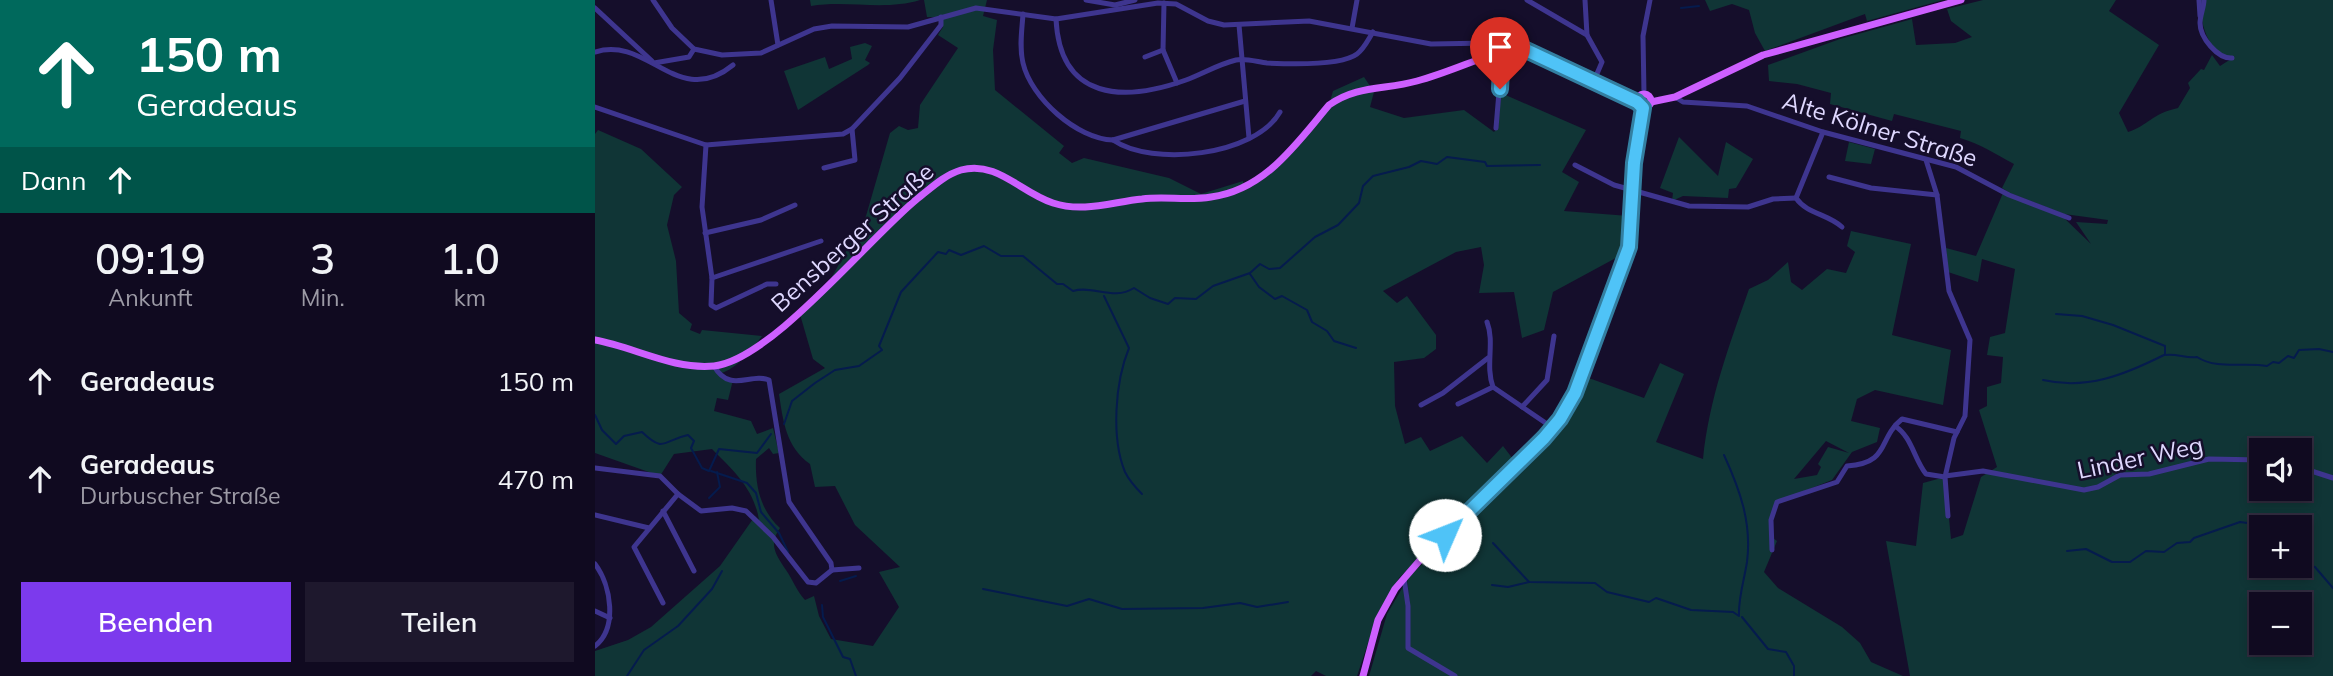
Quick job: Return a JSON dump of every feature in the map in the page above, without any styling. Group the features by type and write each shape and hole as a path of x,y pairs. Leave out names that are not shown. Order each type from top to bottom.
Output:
{"main road":[{"path":"1640,105 1675,97 1763,55 1961,0"},
{"name":"Bensberger Straße","path":"714,366 748,355 784,325 905,208 958,171 978,168 998,173 1048,201 1075,208 1143,198 1199,199 1223,195 1268,173 1329,105 1340,97 1368,88 1416,81 1510,49 1526,50 1640,105"},
{"path":"1363,676 1378,620 1404,578 1553,428 1575,393 1626,257 1640,105 1644,94 1651,102"},
{"path":"595,340 681,363 714,366"}],"street":[{"path":"653,0 672,28 694,49 708,54 748,55 832,26 908,27 976,8 1056,19 1160,2 1175,4 1213,23 1239,25 1289,20 1352,28 1431,44 1489,43 1494,53"},
{"path":"771,0 778,45"},
{"path":"1086,0 1115,5 1135,0"},
{"path":"1352,28 1357,0"},
{"path":"1527,0 1587,35"},
{"path":"1585,0 1587,35 1602,62 1593,83"},
{"path":"1644,94 1643,36 1650,0"},
{"path":"2199,0 2200,22 2218,54 2232,58"},
{"path":"2200,22 2204,0"},
{"path":"1160,2 1163,50 1177,83"},
{"path":"597,12 654,63 680,79 698,80 733,65"},
{"path":"1023,14 1023,63 1033,86 1080,130 1100,139 1113,140 1245,101"},
{"path":"595,107 706,145 828,137 852,129 900,78 941,25 941,17"},
{"path":"1056,19 1067,62 1088,86 1102,91 1136,93 1177,83 1241,60 1288,63 1341,60 1357,54 1373,32"},
{"path":"1239,25 1249,138"},
{"path":"595,52 612,48 654,63 689,57 694,49"},
{"path":"1496,128 1501,68 1510,49"},
{"path":"1145,57 1163,50"},
{"name":"Alte Kölner Straße","path":"1675,97 1683,102 1747,106 1823,132 1966,171 2009,195 2069,218"},
{"path":"1113,140 1126,149 1157,155 1221,149 1249,138 1275,121 1280,112"},
{"path":"824,168 855,160 852,129"},
{"path":"1796,198 1823,132"},
{"path":"706,145 702,198 712,278 710,300 716,308 767,284 776,284"},
{"path":"1926,160 1937,195 1949,291 1970,340 1966,412 1957,432 1945,477 1948,516"},
{"path":"1575,165 1607,182 1689,206 1753,207 1773,199 1796,198"},
{"path":"1829,177 1871,188 1937,195"},
{"path":"1796,198 1805,209 1825,215 1842,228"},
{"path":"705,233 761,220 795,205"},
{"path":"712,278 821,242"},
{"path":"1487,322 1491,341 1488,358 1493,387 1553,428"},
{"path":"1522,407 1547,380 1554,336"},
{"path":"1420,405 1443,393 1488,358"},
{"path":"714,366 722,376 733,380 769,380 789,502 831,563 832,570"},
{"path":"1458,404 1493,387"},
{"path":"1772,550 1771,520 1777,502 1837,482 1847,466 1861,465 1876,458 1895,426 1906,418 1957,432"},
{"path":"1895,426 1907,436 1914,458 1926,474 1945,477"},
{"name":"Linder Weg","path":"1945,477 1983,471 2084,490 2098,487 2120,475 2165,471 2209,459 2249,460"},
{"path":"595,468 660,476 678,494 704,511 732,508 746,511 773,537 805,581 816,583 832,570 859,568"},
{"path":"2312,471 2333,478"},
{"path":"663,603 634,547 678,494"},
{"path":"663,511 694,571"},
{"path":"595,516 649,528"},
{"path":"595,564 603,580 610,618 605,637 595,646"},
{"path":"1404,578 1408,648 1455,676"},
{"path":"595,611 610,618"}],"green space":[{"path":"810,0 920,0 893,5 811,6"},
{"path":"924,0 987,0 983,16 997,20 993,50 995,90 1064,146 1059,153 1072,163 1084,158 1169,178 1201,194 1243,181 1244,186 1268,173 1329,105 1333,91 1364,77 1374,92 1370,107 1404,118 1464,110 1494,132 1498,127 1501,93 1586,130 1562,172 1579,182 1564,211 1629,216 1625,253 1553,292 1544,330 1522,338 1514,292 1479,293 1484,265 1481,247 1456,252 1383,291 1397,303 1407,296 1436,335 1436,349 1424,358 1394,362 1395,406 1405,444 1421,437 1430,451 1462,436 1487,463 1503,446 1516,463 1399,578 1378,613 1357,676 1326,676 1316,671 1311,676 595,676 595,651 628,640 651,627 720,566 755,516 759,520 748,490 712,449 674,454 660,476 595,453 595,134 598,130 641,149 682,187 674,195 667,225 676,261 679,313 692,324 690,330 700,334 702,330 762,336 738,364 719,374 733,380 728,400 717,398 714,411 751,421 757,434 773,428 779,453 773,454 769,448 756,459 758,488 763,505 780,528 774,540 777,555 799,592 805,600 814,596 819,616 831,639 873,646 899,607 879,572 900,567 855,525 835,486 815,487 810,464 796,450 787,433 779,394 825,368 813,359 799,311 829,282 866,216 890,133 899,126 908,130 918,128 920,105 958,48 938,35 943,27 941,17 927,17"},
{"path":"1705,0 1943,0 1867,21 1865,14 1765,51 1755,33 1749,10 1732,4 1710,11"},
{"path":"1983,0 2116,0 2109,11 2159,45 2119,113 2128,132 2162,113 2178,108 2190,88 2188,83 2201,69 2204,70 2212,55 2220,66 2231,59 2215,49 2206,35 2199,0 2333,0 2333,676 1910,676 1886,541 1916,546 1923,483 1945,477 1951,539 1963,535 1981,477 1997,467 1979,410 1987,406 1987,387 2001,383 2003,357 1987,355 1990,337 2005,333 2015,269 1982,259 1978,282 1948,272 1946,248 1976,256 2003,193 2063,217 2091,244 2076,222 2107,224 2108,220 2064,214 2010,193 2002,188 2014,164 1960,138 1961,131 1894,114 1892,121 1830,104 1831,93 1797,84 1769,81 1768,65 1840,39 1912,19 1916,45 1955,43 1972,37 1951,21 1947,9"},
{"path":"865,43 872,46 865,60 870,63 868,65 798,110 784,71 825,57 829,69 852,59 850,47"},
{"path":"1679,137 1718,176 1726,142 1753,159 1736,188 1729,189 1728,198 1683,196 1672,201 1673,193 1660,188"},
{"path":"1849,142 1875,149 1871,164 1845,161"},
{"path":"1851,231 1911,244 1892,335 1951,350 1943,405 1875,390 1857,399 1851,421 1880,428 1877,442 1852,452 1832,480 1777,502 1773,510 1773,538 1777,541 1764,572 1778,588 1842,627 1860,643 1871,662 1903,676 1369,676 1387,614 1404,585 1410,606 1407,579 1510,477 1527,467 1564,423 1586,377 1644,398 1660,363 1684,374 1656,442 1703,459 1715,394 1749,289 1768,280 1788,262 1791,282 1802,290 1827,269 1846,273 1855,252 1847,246","holes":["1826,441 1849,453 1828,447 1818,464 1821,467 1817,475 1794,479"]}],"waterway":[{"path":"1681,8 1699,6"},
{"path":"784,424 792,401 815,383 835,370 859,366 882,350 879,346 901,292 938,252 946,254 949,250 961,255 984,246 1001,256 1023,256 1057,284 1063,284 1073,291 1119,293 1134,288 1150,298 1168,304 1175,298 1196,299 1213,286 1250,273 1260,264 1269,269 1280,268 1315,237 1338,225 1359,203 1363,186 1373,176 1409,167 1421,161 1437,164 1447,157 1485,162 1487,166 1540,165"},
{"path":"1250,274 1259,287 1275,299 1282,296 1307,310 1312,322 1327,331 1334,341 1356,348"},
{"path":"1104,296 1129,348 1118,393 1116,427 1125,472 1142,494"},
{"path":"2056,314 2082,316 2113,325 2165,346 2165,355 2197,357 2222,365 2267,366 2273,362 2279,363 2288,356 2294,358 2299,350 2319,349 2333,352"},
{"path":"2043,380 2075,383 2105,379 2164,355"},
{"path":"595,415 602,430 616,444 624,436 642,432 660,444 688,435 694,441 691,448 702,468 709,471 719,449 757,453 771,434"},
{"path":"1493,543 1529,582 1595,583 1607,592 1649,602 1656,598 1691,610 1733,612 1739,616 1748,534 1740,494 1724,455"},
{"path":"711,471 747,483 756,493 761,512 779,533 788,552"},
{"path":"709,498 720,487 717,472"},
{"path":"2067,551 2086,549 2112,562 2130,562 2146,551 2164,552 2177,543 2190,542 2194,538 2240,522 2249,523"},
{"path":"2312,566 2333,588"},
{"path":"627,676 644,650 678,626 712,589 722,571"},
{"path":"840,581 856,576"},
{"path":"1492,585 1508,587 1529,582"},
{"path":"983,589 1067,606 1089,599 1122,609 1203,608 1240,603 1257,607 1288,602"},
{"path":"822,605 823,617 843,657 850,659 856,676"},
{"path":"1742,617 1768,649 1786,652 1794,666 1794,676"}],"route":[{"path":"1445,535 1544,438 1568,407 1629,247 1634,163 1643,108 1637,102 1526,50 1510,49 1501,68 1500,89"}]}
